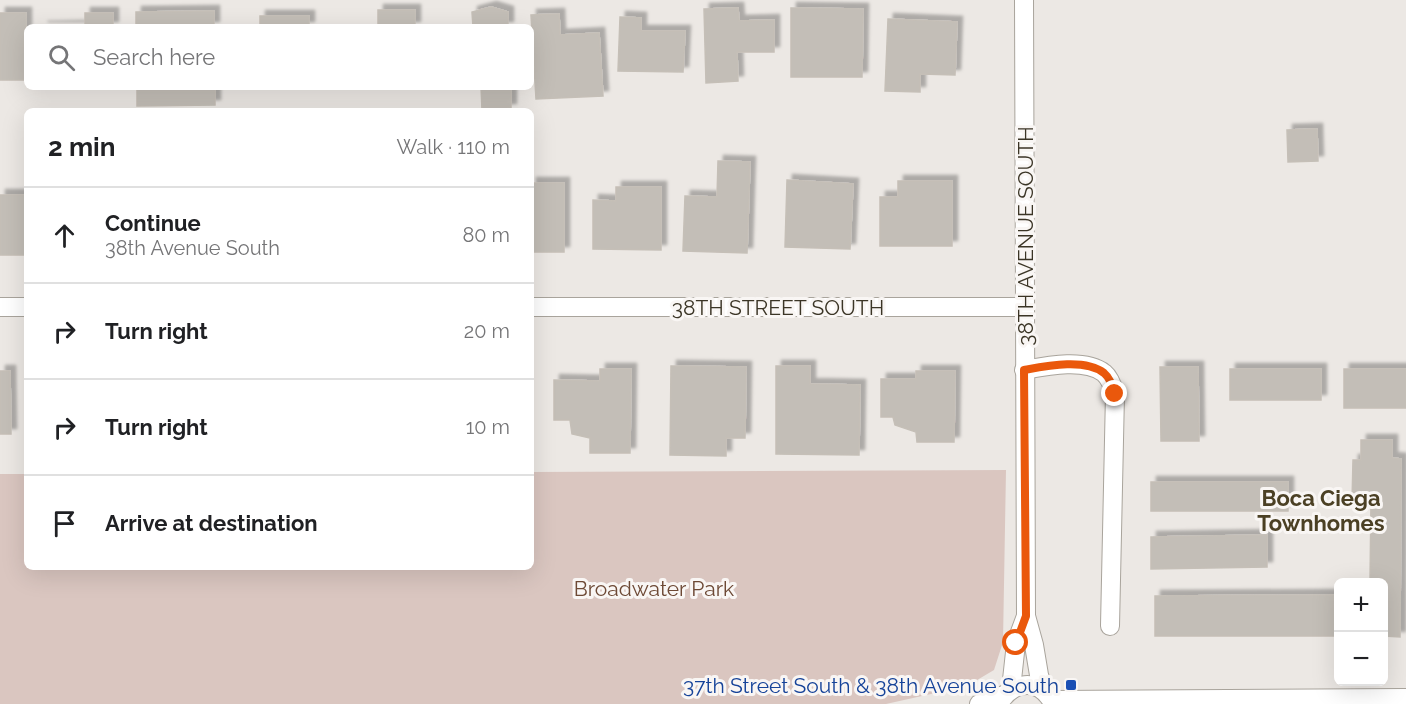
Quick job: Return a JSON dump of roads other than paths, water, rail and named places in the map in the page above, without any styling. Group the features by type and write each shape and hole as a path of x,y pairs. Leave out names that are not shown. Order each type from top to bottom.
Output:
{"street":[{"name":"38TH AVENUE SOUTH","path":"1024,0 1026,616 1039,675 1049,698"},
{"path":"0,307 24,307"},
{"name":"38TH STREET SOUTH","path":"534,307 1025,307"},
{"path":"1024,370 1048,365 1082,366 1103,373 1113,388 1115,394 1110,626"},
{"name":"38TH AVENUE SOUTH","path":"1004,696 1016,643 1026,616"},
{"path":"979,704 1004,696 1020,686 1029,685 1039,688 1049,698 1406,698"}],"place":[{"name":"37th Street South & 38th Avenue South","path":"1071,685"}],"district":[{"name":"Boca Ciega Townhomes","path":"1321,510"}],"park label":[{"name":"Broadwater Park","path":"654,588"}]}
